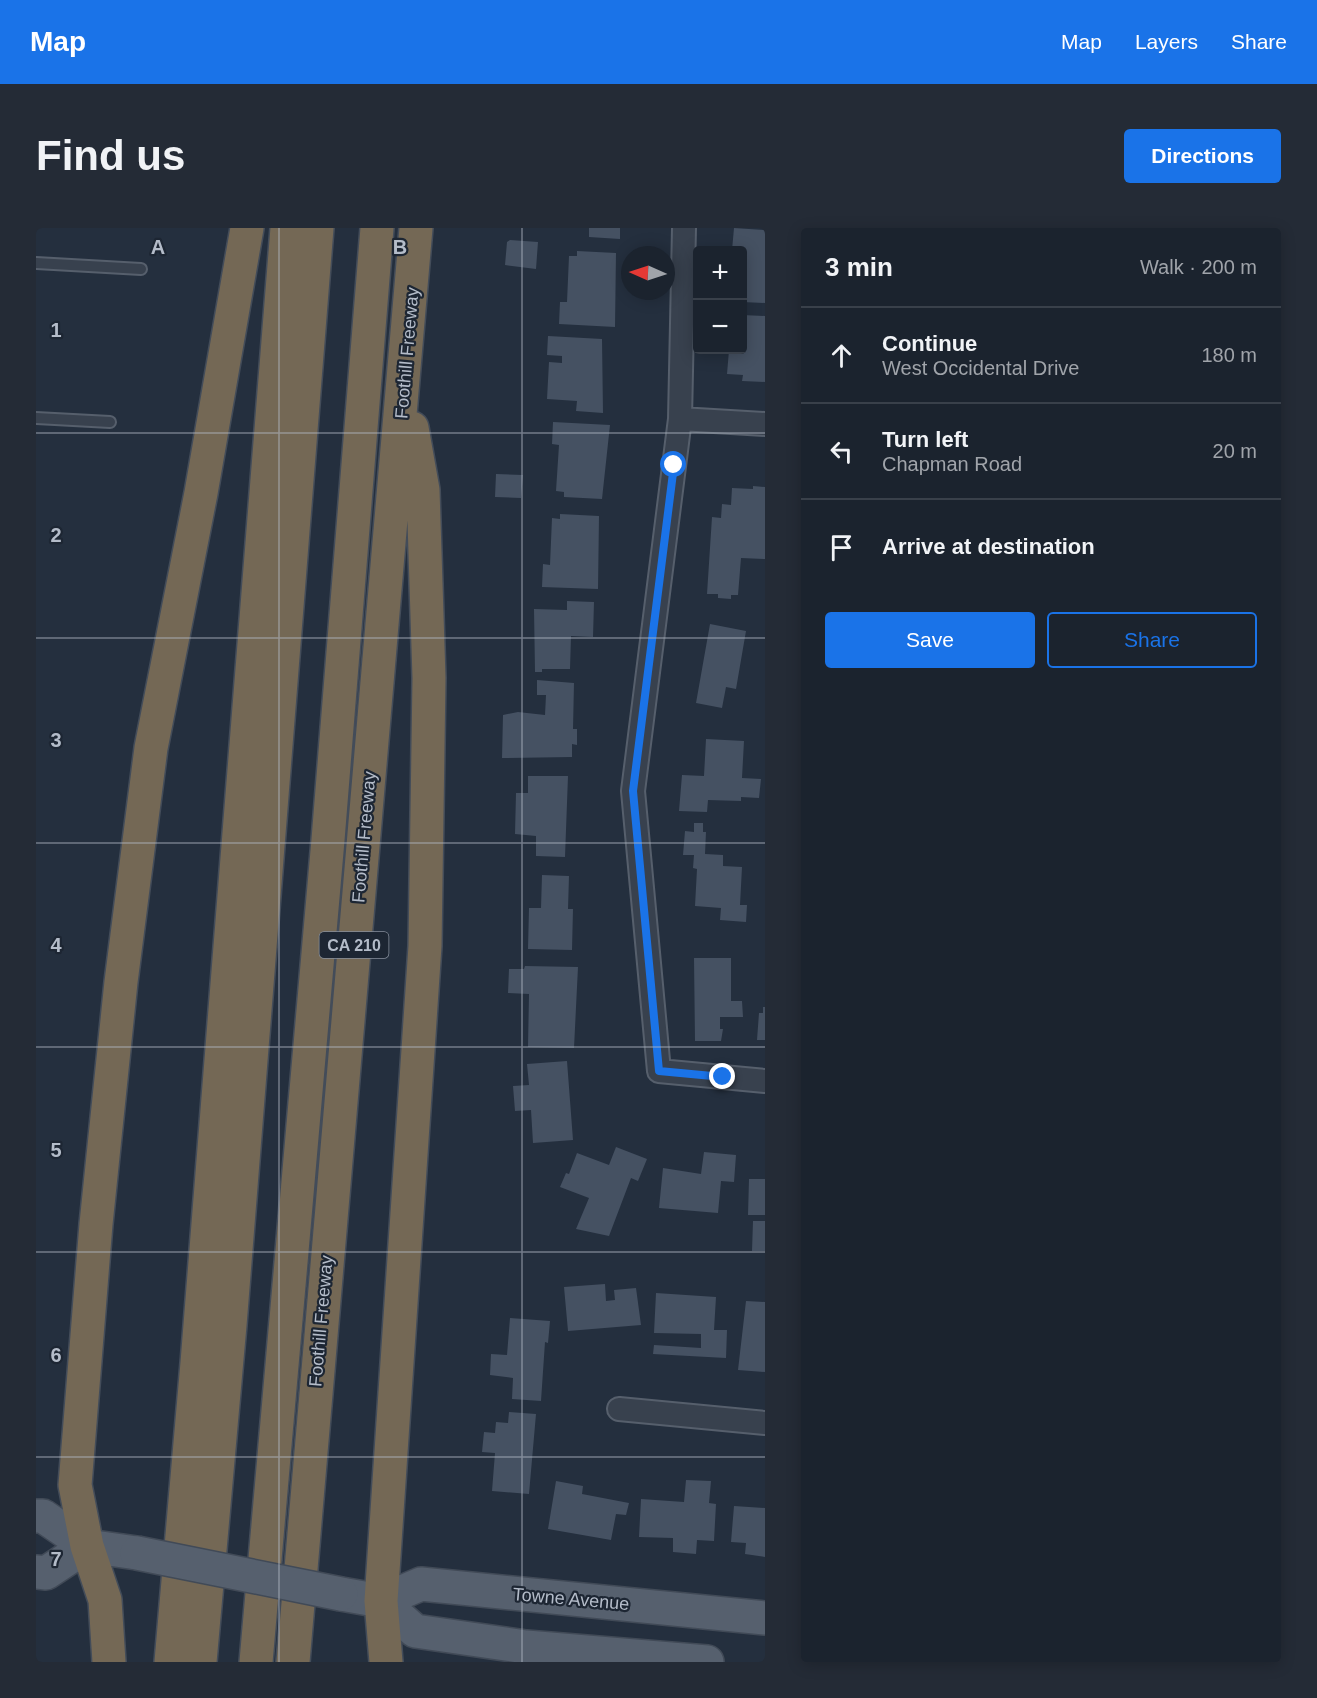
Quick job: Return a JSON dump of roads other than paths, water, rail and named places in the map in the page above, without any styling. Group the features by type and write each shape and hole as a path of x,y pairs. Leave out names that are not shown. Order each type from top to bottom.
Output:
{"highway":[{"path":"109,1662 105,1600 87,1546 75,1485 96,1224 123,970 151,748 201,493 247,228"},
{"path":"171,1662 197,1363 287,228"},
{"path":"200,1662 232,1301 316,228"},
{"path":"256,1662 328,840 377,228"},
{"name":"Foothill Freeway","path":"293,1662 315,1376 404,385 416,228"},
{"path":"386,1662 381,1600 425,946 429,678 424,502 404,385"}],"main road":[{"path":"36,1516 43,1516 87,1546 137,1553 381,1600 415,1631 526,1647 707,1662"},
{"path":"36,1572 46,1573 87,1546"},
{"name":"Towne Avenue","path":"381,1600 421,1584 765,1618"}],"street":[{"path":"684,228 680,419 633,791 659,1071 765,1081"},
{"path":"680,419 765,424"},
{"path":"619,1409 765,1423"}],"lane":[{"path":"36,263 141,269"},
{"path":"36,418 110,422"}]}
